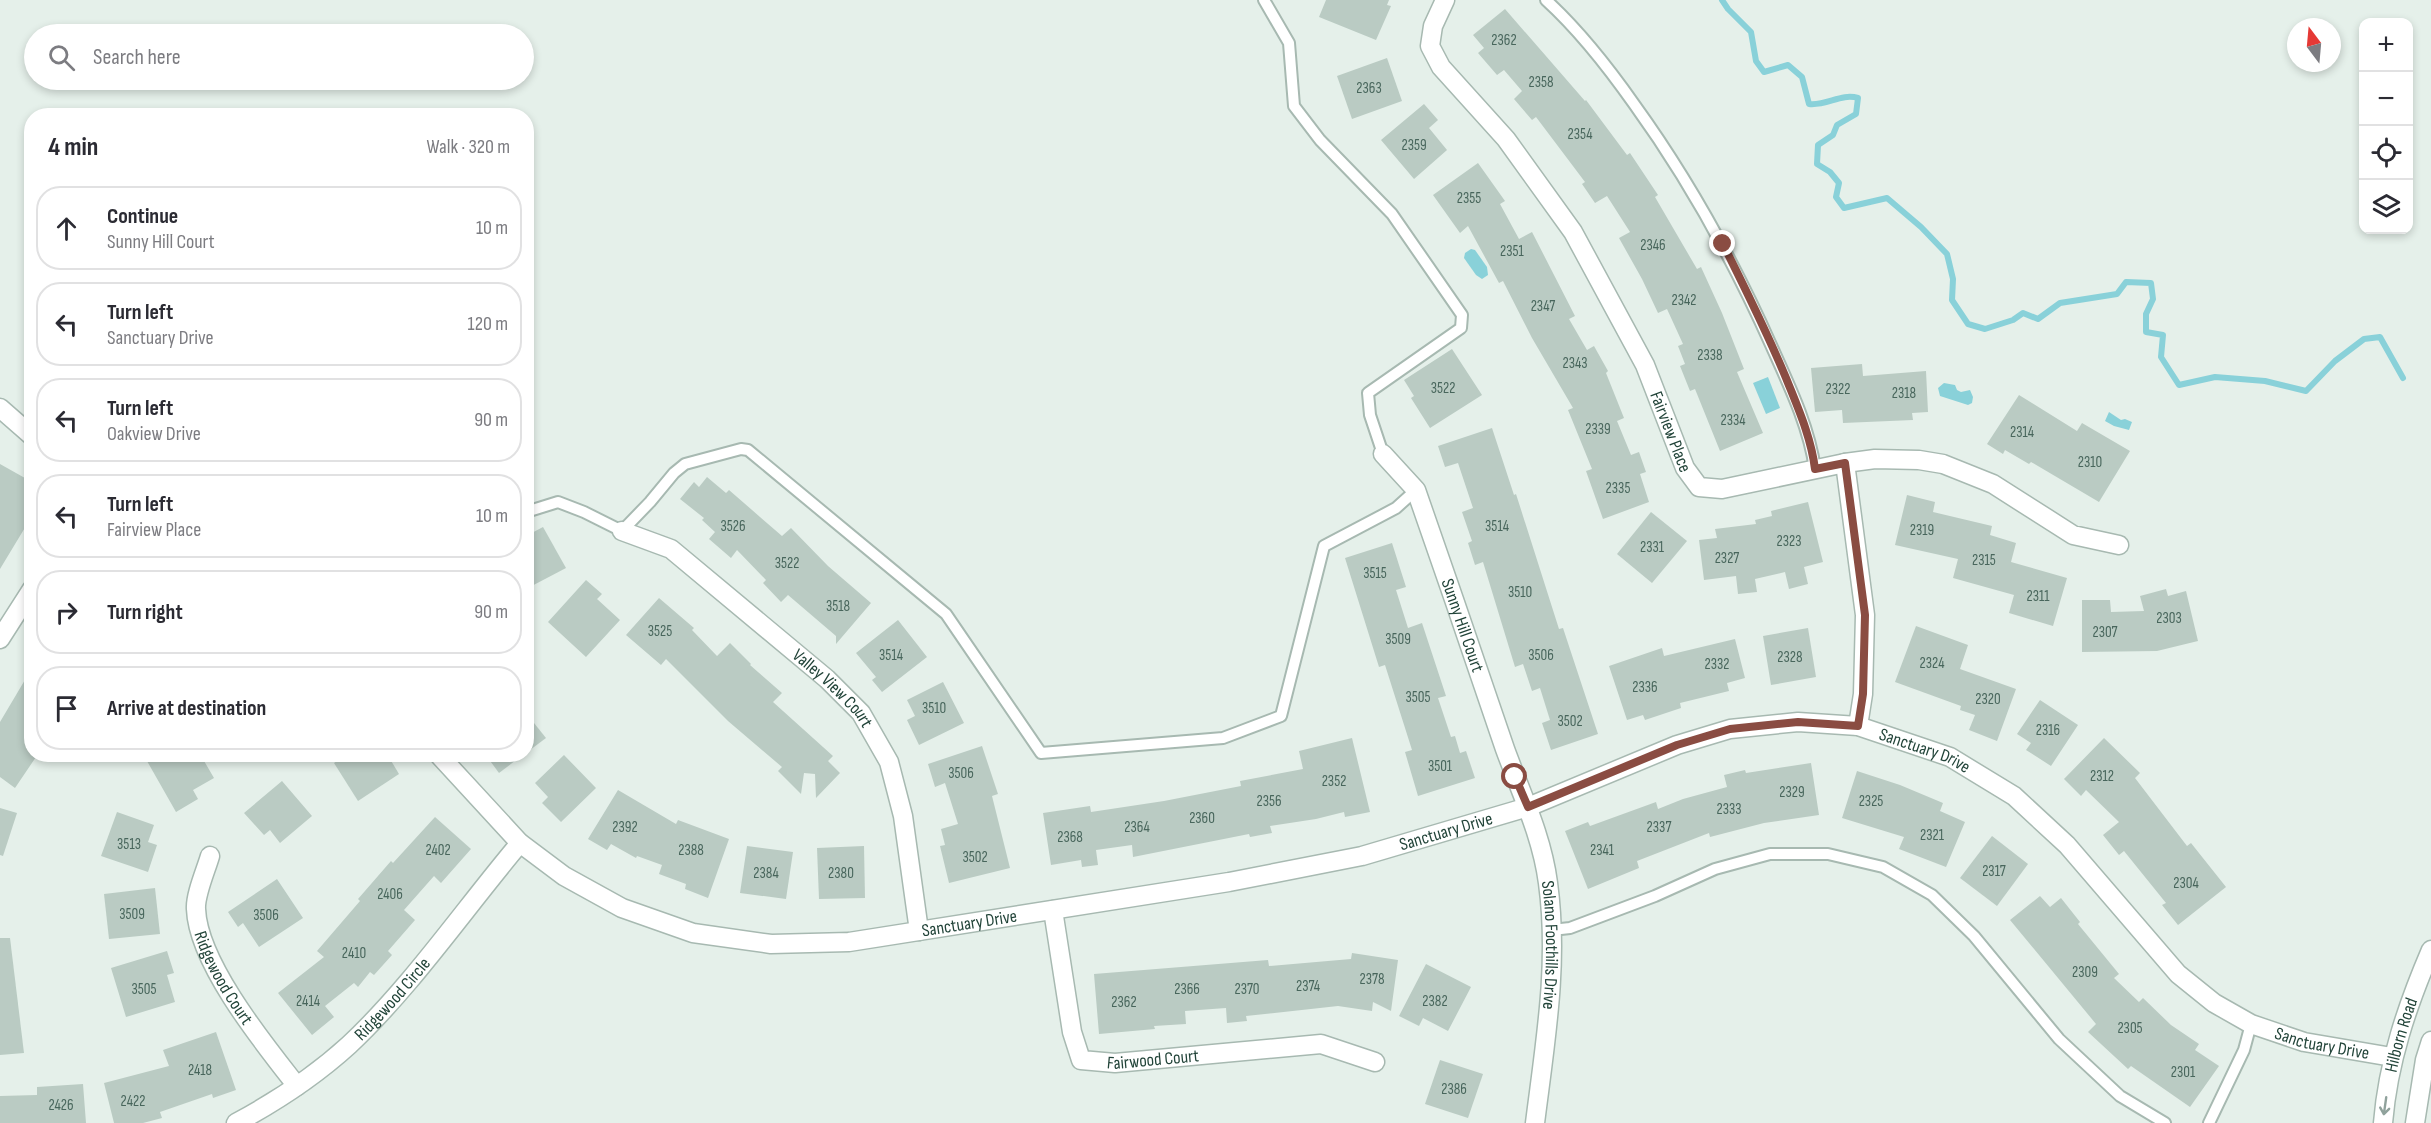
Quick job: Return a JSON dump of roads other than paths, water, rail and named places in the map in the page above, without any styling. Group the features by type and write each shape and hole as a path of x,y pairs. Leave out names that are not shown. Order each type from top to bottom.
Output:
{"street":[{"name":"Fairview Place","path":"1445,0 1433,26 1430,46 1441,67 1506,139 1573,232 1645,365 1685,468 1698,487 1722,489 1845,463 1897,458 1943,464 1993,484 2073,535 2119,545"},
{"path":"0,408 24,429"},
{"name":"Sunny Hill Court","path":"1383,454 1416,490 1515,777 1528,807"},
{"path":"1845,463 1865,615 1863,694 1858,726"},
{"name":"Valley View Court","path":"622,531 671,549 827,679 861,713 889,762 895,784 903,816 919,931"},
{"path":"0,639 24,602"},
{"name":"Sanctuary Drive","path":"445,762 520,843 564,876 622,908 693,933 771,944 849,942 1229,882 1362,856 1528,807 1677,745 1730,729 1798,722 1858,726 1950,757 2014,796 2067,846 2178,974 2214,1003 2251,1024 2304,1041 2392,1057"},
{"name":"Solano Foothills Drive","path":"1528,807 1548,881 1552,930 1552,979 1535,1123"},
{"name":"Ridgewood Circle","path":"236,1123 297,1086 350,1044 398,992 520,843"},
{"name":"Ridgewood Court","path":"210,856 195,907 202,940 222,981 297,1086"},
{"name":"Fairwood Court","path":"1053,910 1072,1032 1081,1060 1115,1063 1321,1044 1375,1062"},
{"name":"Hilborn Road","path":"2383,1123 2392,1057 2412,993 2431,950"},
{"name":"Hilborn Road","path":"2415,1123 2425,1060 2431,1041"}],"lane":[{"path":"1264,0 1289,43 1294,106 1320,140 1392,214 1462,315 1461,328 1368,393 1370,415 1383,454"},
{"path":"1546,0 1567,19 1611,71 1690,186 1723,244 1781,366 1812,448 1815,469"},
{"path":"534,510 558,502 622,531 674,473 685,465 741,449 748,450 946,614 1041,753 1223,738 1281,716 1324,546 1396,508 1416,490"},
{"path":"1552,930 1570,928 1715,870 1770,854 1828,855 1882,867 1932,896 1974,936 2059,1039 2120,1095 2165,1123"},
{"path":"2209,1123 2244,1050 2251,1024"}],"water":[{"path":"1471,249 1475,250 1487,267 1488,275 1482,279 1476,275 1464,258 1465,253"},
{"path":"1768,377 1780,408 1766,414 1753,383"},
{"path":"1944,383 1955,385 1961,392 1970,390 1973,397 1972,403 1968,405 1940,396 1938,388"},
{"path":"2109,412 2121,420 2132,422 2129,430 2105,421"}],"waterway":[{"path":"1722,0 1751,32 1756,61 1764,72 1788,65 1802,77 1809,104 1846,97 1858,98 1856,114 1837,125 1833,135 1818,145 1817,164 1830,172 1839,183 1836,197 1844,208 1887,198 1921,227 1947,254 1953,279 1952,300 1968,324 1985,329 2013,320 2023,313 2038,319 2060,303 2117,294 2126,282 2151,283 2153,299 2146,314 2146,332 2163,335 2161,357 2179,385 2215,377 2265,381 2306,391 2335,361 2364,339 2380,337 2403,378"}]}
